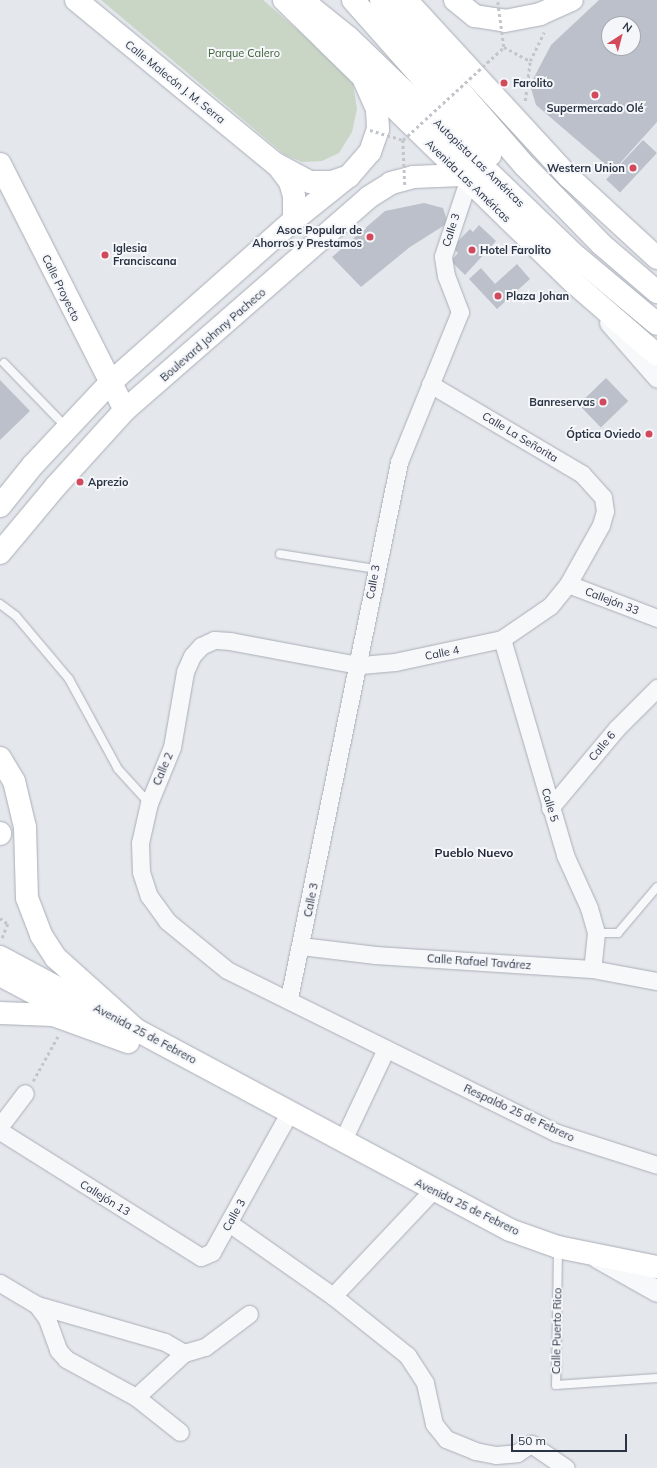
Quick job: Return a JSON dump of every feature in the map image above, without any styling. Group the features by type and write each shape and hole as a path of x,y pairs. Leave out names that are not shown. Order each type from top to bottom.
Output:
{"main road":[{"name":"Avenida Las Américas","path":"284,0 364,80 573,282 657,355"},
{"name":"Autopista Las Américas","path":"302,0 348,37 577,257 657,324"},
{"name":"Autopista Las Américas","path":"353,0 548,217 657,317"},
{"path":"381,0 525,166 601,244 657,292"},
{"path":"406,0 522,124 569,177 657,258"},
{"path":"455,0 475,16 505,21 540,14 572,0"},
{"name":"Calle Malecón J. M. Serra","path":"80,3 276,164 310,182 332,182 349,176"},
{"path":"0,506 33,465 109,384 294,220 349,176 370,152 378,128 377,109 364,80"},
{"name":"Calle Proyecto","path":"0,164 109,384 125,410"},
{"name":"Calle Malecón J. M. Serra","path":"276,164 290,182 294,196 294,220"},
{"name":"Boulevard Johnny Pacheco","path":"0,553 56,486 125,410 369,197 391,183 413,177 465,178"},
{"path":"0,758 14,781 26,827 28,898 41,935 56,958 132,1036"},
{"name":"Avenida 25 de Febrero","path":"0,957 132,1036 196,1077 289,1113 510,1230 558,1247 596,1256 657,1267"},
{"name":"Avenida 25 de Febrero","path":"0,976 132,1036"},
{"path":"0,1013 33,1013 132,1036"}],"street":[{"name":"Calle 3","path":"289,998 301,946 376,569 399,462 430,384 454,333 460,312 446,276 443,256 465,178"},
{"path":"573,282 657,379"},
{"name":"Calle La Señorita","path":"430,384 582,474 604,497"},
{"name":"Calle 4","path":"201,646 214,640 230,641 358,665 395,662 502,639 550,606 568,584 601,525 605,510 604,497"},
{"name":"Callejón 33","path":"568,584 657,618"},
{"name":"Calle 5","path":"502,639 550,808 596,933 592,969"},
{"name":"Calle 2","path":"148,896 141,872 140,843 149,803 172,747 185,672 192,656 201,646"},
{"name":"Calle 6","path":"550,808 617,728 657,688"},
{"name":"Respaldo 25 de Febrero","path":"148,896 167,921 199,949 227,970 289,998 386,1049 557,1133 657,1165"},
{"name":"Calle Rafael Tavárez","path":"301,946 375,955 592,969 657,981"},
{"path":"342,1142 386,1049"},
{"path":"0,1126 25,1093"},
{"name":"Calle 3","path":"212,1252 289,1113"},
{"name":"Callejón 13","path":"0,1132 201,1257 212,1252"},
{"path":"333,1296 432,1190"},
{"path":"229,1223 333,1296 407,1355 425,1383 434,1424 446,1439 475,1451 496,1455 517,1453 531,1444 566,1468"},
{"path":"596,1256 657,1291"},
{"path":"0,1282 37,1306 166,1342 184,1353"},
{"path":"37,1306 47,1320 58,1350 66,1359 136,1397 180,1432"},
{"path":"136,1397 184,1353 205,1347 249,1314"}],"lane":[{"path":"4,363 67,429"},
{"path":"280,554 376,569"},
{"path":"0,604 16,616 69,679 118,769 149,803"},
{"path":"596,933 618,933 657,887"},
{"name":"Calle Puerto Rico","path":"558,1247 556,1385 657,1378"}],"path":[{"path":"498,2 504,47"},
{"path":"504,47 530,61 522,124"},
{"path":"403,140 504,47"},
{"path":"370,130 403,140"},
{"path":"403,140 406,185"},
{"path":"0,918 8,924 0,945"},
{"path":"25,1093 54,1046 66,1020"}],"green space":[{"name":"Parque Calero","path":"101,0 263,0 330,58 353,84 357,109 352,132 339,153 322,161 302,162 285,155"}],"building":[{"name":"Supermercado Olé","path":"599,0 657,0 657,122 613,171 536,105 530,85 551,45"},
{"name":"Western Union","path":"643,140 657,153 620,192 606,179"},
{"path":"424,203 443,208 448,223 410,247 361,287 332,257 385,211"},
{"name":"Hotel Farolito","path":"479,225 496,241 465,275 451,261 458,253 452,247 470,229 473,232"},
{"name":"Plaza Johan","path":"517,264 530,279 497,309 469,279 481,268 495,284"},
{"name":"Banreservas","path":"606,378 628,401 601,427 579,404"},
{"path":"0,380 30,411 0,440"}],"place":[{"name":"Farolito","path":"504,83"},
{"name":"Supermercado Olé","path":"595,95"},
{"name":"Western Union","path":"633,168"},
{"name":"Asoc Popular de Ahorros y Prestamos","path":"370,237"},
{"name":"Hotel Farolito","path":"472,250"},
{"name":"Iglesia Franciscana","path":"105,255"},
{"name":"Plaza Johan","path":"498,296"},
{"name":"Banreservas","path":"603,402"},
{"name":"Óptica Oviedo","path":"649,434"},
{"name":"Aprezio","path":"80,482"}],"district":[{"name":"Pueblo Nuevo","path":"474,853"}]}
